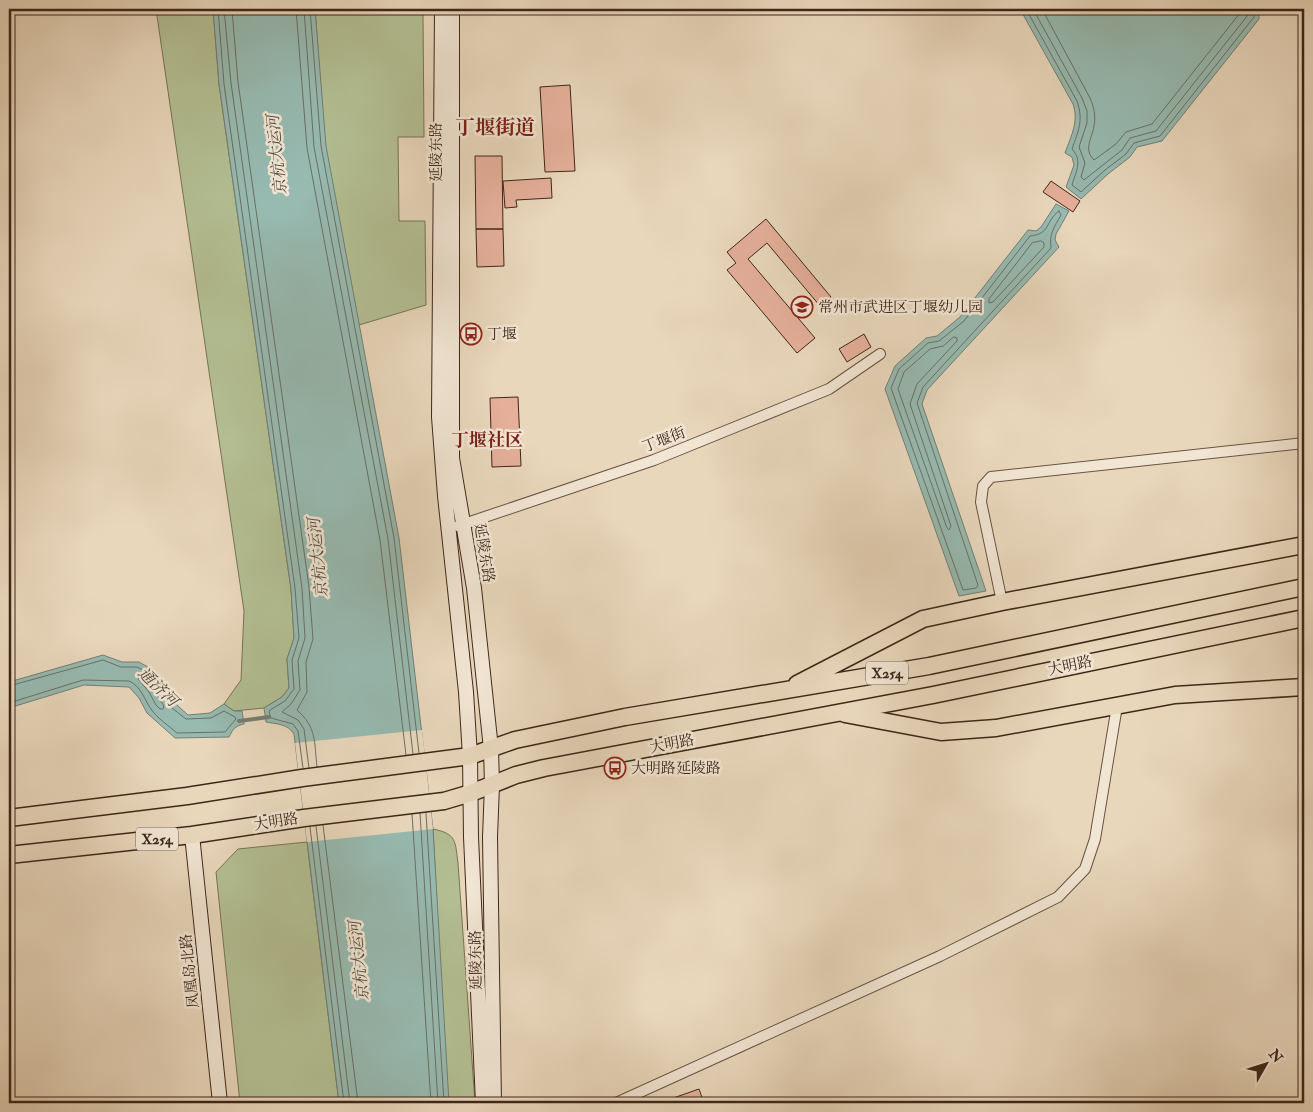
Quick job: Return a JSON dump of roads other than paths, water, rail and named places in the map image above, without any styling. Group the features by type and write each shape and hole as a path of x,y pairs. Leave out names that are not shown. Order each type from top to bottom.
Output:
{"main road":[{"name":"延陵东路","path":"442,9 439,417 448,530 466,692 483,1103"},
{"name":"延陵东路","path":"452,9 452,458 474,588 492,749 490,837 494,1103"},
{"path":"782,692 923,619 1002,602 1304,545"},
{"name":"大明路","path":"9,818 187,796 302,778 470,756 515,740 626,717 929,666 1304,587"},
{"name":"大明路","path":"9,855 192,835 304,818 444,801 471,793 516,775 544,768 934,694 1304,618"},
{"path":"835,712 941,732 996,728 1175,695 1304,687"},
{"name":"凤凰岛北路","path":"192,835 220,1103"}],"street":[{"name":"丁堰街","path":"448,530 654,460 829,389 880,354"},
{"path":"1002,602 981,502 983,486 991,477 1304,442"},
{"path":"616,1103 940,956 1058,897 1085,869 1095,839 1117,706"}],"water":[{"name":"京杭大运河","path":"213,9 315,9 326,146 399,538 433,829 449,1103 339,1103 294,734 285,726 266,722 264,708 282,697 289,688 287,659 294,638 291,589 219,84"},
{"path":"1020,9 1259,9 1259,19 1162,141 1137,147 1130,157 1081,199 1066,187 1074,165 1072,157 1065,153 1075,123 1073,104"},
{"path":"1056,204 1069,211 1056,234 1055,240 1059,247 927,390 922,404 986,591 959,596 885,389 895,366 926,338 937,336 960,317 1028,230 1036,231 1041,227"},
{"path":"103,655 122,662 139,662 155,671 177,705 188,715 210,713 224,704 234,711 242,711 244,724 235,728 229,737 175,738 147,713 139,698 129,687 84,685 9,708 9,682"}],"waterway":[{"name":"通济河","path":"239,721 269,717"}],"place":[{"name":"常州市武进区丁堰幼儿园","path":"802,307"},
{"name":"丁堰","path":"471,334"},
{"name":"大明路延陵路","path":"615,768"}],"district":[{"name":"丁堰街道","path":"495,127"},
{"name":"丁堰社区","path":"487,440"}]}
